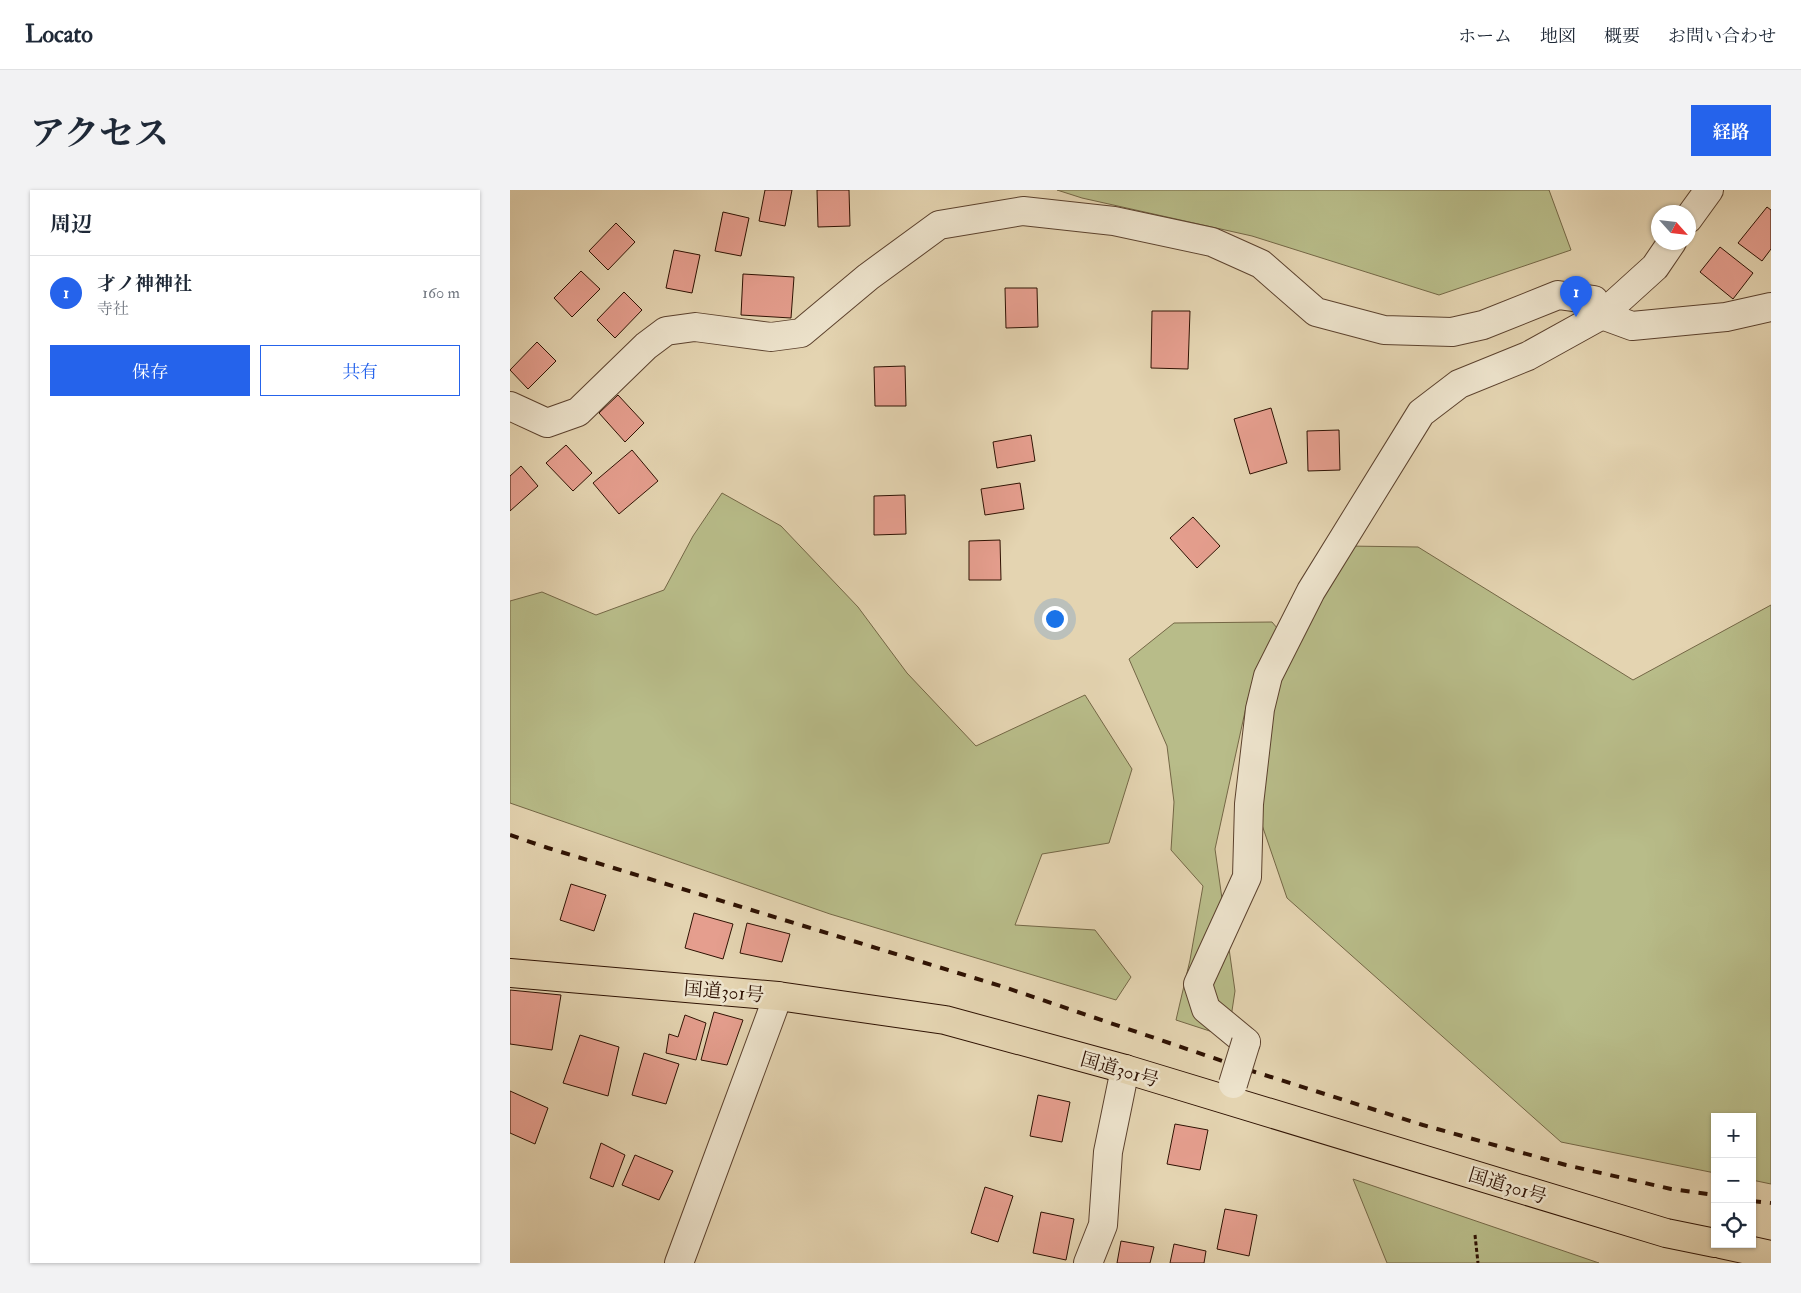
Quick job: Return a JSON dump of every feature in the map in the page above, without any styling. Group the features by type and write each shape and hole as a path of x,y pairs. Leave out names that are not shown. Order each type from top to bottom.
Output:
{"highway":[{"name":"国道301号","path":"510,973 778,996 945,1020 1125,1069 1231,1092 1666,1233 1711,1242"},
{"path":"1741,1248 1771,1254"}],"street":[{"path":"1696,207 1708,190"},
{"path":"510,406 547,423 578,412 646,346 666,331 695,327 771,338 801,332 868,277 939,225 1023,212 1114,221 1212,242 1261,264 1316,312 1384,330 1452,332 1483,325 1558,295 1594,300 1602,316 1632,326 1726,317 1771,307"},
{"path":"1231,1092 1246,1042 1206,1009 1198,984 1246,877 1249,804 1260,709 1268,676 1311,591 1421,413 1459,384 1528,356 1602,316 1655,267 1667,250"},
{"path":"679,1263 778,996"},
{"path":"1088,1263 1103,1225 1108,1152 1125,1069"}],"path":[{"path":"1475,1235 1478,1263"}],"green space":[{"path":"1057,190 1549,190 1571,250 1439,295 1252,236 1082,198"},
{"path":"722,493 781,526 858,607 907,673 976,746 1085,695 1132,769 1109,843 1042,854 1015,925 1095,930 1131,977 1116,1000 830,914 510,803 510,601 542,592 596,615 664,590 693,536"},
{"path":"1347,546 1418,547 1633,680 1771,605 1771,1184 1756,1181 1756,1113 1711,1113 1711,1172 1561,1142 1287,898 1261,822 1263,716"},
{"path":"1272,622 1283,635 1248,698 1215,849 1235,991 1228,1037 1176,1020 1190,960 1203,886 1171,850 1174,802 1167,746 1129,659 1174,623"},
{"path":"1353,1179 1599,1263 1387,1263"}],"building":[{"path":"765,190 792,190 785,226 759,221"},
{"path":"817,190 849,190 850,226 818,227"},
{"path":"1767,207 1771,210 1771,249 1762,261 1738,243"},
{"path":"723,212 749,218 741,256 715,251"},
{"path":"616,223 635,242 608,270 589,251"},
{"path":"1720,247 1753,273 1733,299 1700,272"},
{"path":"674,250 700,255 692,293 666,288"},
{"path":"581,271 600,289 572,317 554,298"},
{"path":"743,274 794,277 791,318 741,315"},
{"path":"1005,288 1037,288 1038,327 1006,328"},
{"path":"624,292 642,310 615,338 597,320"},
{"path":"1152,311 1190,311 1188,369 1151,368"},
{"path":"537,342 556,361 528,389 510,370"},
{"path":"905,366 906,406 875,406 874,367"},
{"path":"618,395 644,423 625,442 599,413"},
{"path":"1271,408 1287,463 1250,474 1234,419"},
{"path":"1339,430 1340,470 1308,471 1307,431"},
{"path":"1031,435 1035,461 997,468 993,442"},
{"path":"566,445 592,473 573,491 546,463"},
{"path":"632,450 658,481 619,514 593,483"},
{"path":"521,466 538,486 510,511 510,476"},
{"path":"1020,483 1024,509 985,515 981,489"},
{"path":"905,495 906,534 874,535 874,496"},
{"path":"1193,517 1220,546 1197,568 1170,538"},
{"path":"1000,540 1001,580 969,580 969,541"},
{"path":"571,884 606,895 594,931 560,920"},
{"path":"694,913 733,924 723,959 685,948"},
{"path":"747,923 790,934 782,962 740,953"},
{"path":"510,990 561,995 552,1050 510,1044"},
{"path":"714,1012 743,1020 727,1065 701,1060"},
{"path":"685,1015 706,1023 696,1060 666,1053 669,1034 678,1037"},
{"path":"580,1035 619,1047 608,1096 563,1083"},
{"path":"644,1053 679,1064 666,1104 632,1095"},
{"path":"510,1091 548,1108 535,1144 510,1133"},
{"path":"1038,1095 1070,1102 1062,1142 1030,1136"},
{"path":"1175,1124 1208,1130 1200,1170 1167,1164"},
{"path":"601,1143 625,1155 613,1187 590,1178"},
{"path":"635,1155 673,1171 659,1200 622,1185"},
{"path":"985,1187 1013,1196 998,1242 971,1233"},
{"path":"1225,1209 1257,1215 1249,1256 1217,1249"},
{"path":"1041,1212 1074,1219 1066,1260 1033,1253"},
{"path":"1121,1241 1154,1247 1150,1263 1117,1263"},
{"path":"1174,1244 1206,1251 1204,1263 1170,1263"}],"railway":[{"path":"510,835 1004,987 1252,1071 1423,1125 1566,1165 1671,1189 1711,1194"},
{"path":"1756,1201 1771,1203"}],"place":[{"name":"才ノ神神社","path":"1576,317"}]}
